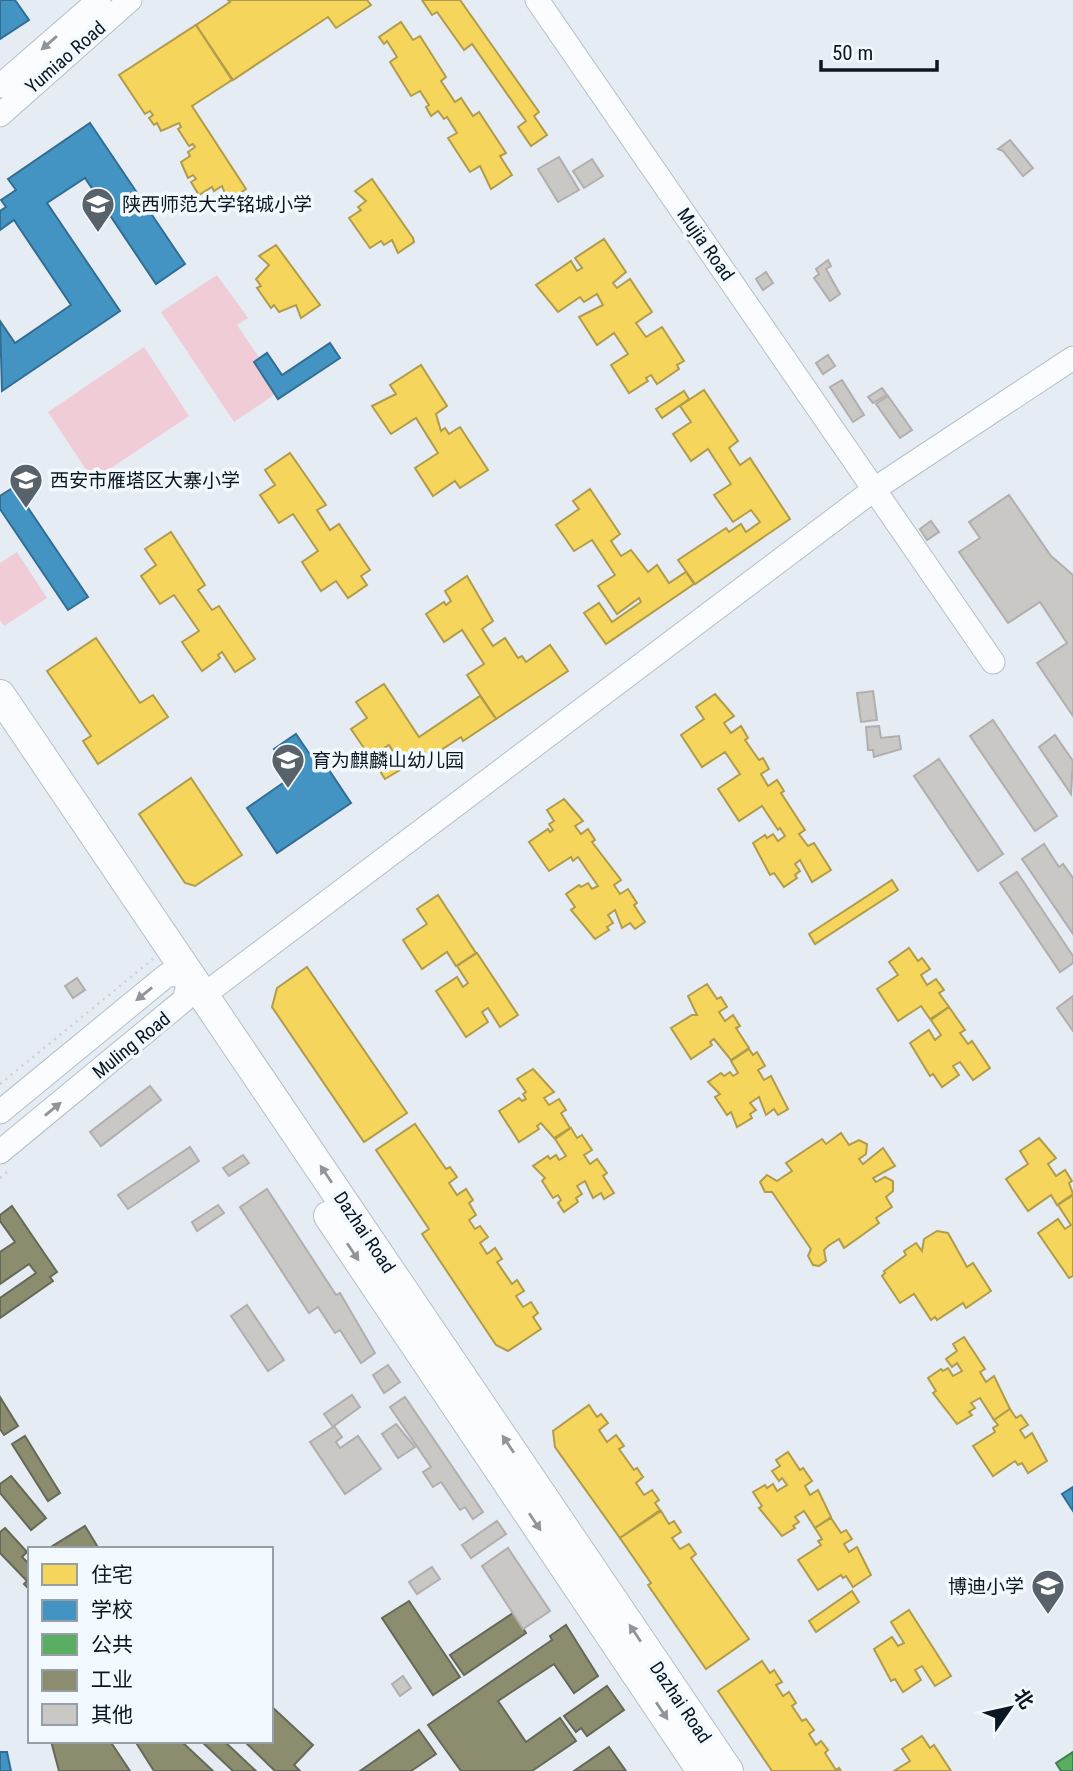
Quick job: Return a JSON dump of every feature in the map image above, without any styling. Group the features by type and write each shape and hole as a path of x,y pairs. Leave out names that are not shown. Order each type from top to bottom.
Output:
{"main road":[{"name":"Dazhai Road","path":"0,695 180,980 702,1771"},
{"name":"Dazhai Road","path":"0,728 180,980 728,1771"}],"street":[{"name":"Yumiao Road","path":"0,86 99,0"},
{"name":"Yumiao Road","path":"0,115 130,0"},
{"name":"Mujia Road","path":"537,0 876,488 993,662"},
{"path":"180,980 876,488 1073,358"},
{"name":"Muling Road","path":"0,1112 180,980"},
{"name":"Muling Road","path":"0,1152 180,980"}],"path":[{"path":"0,1084 180,980"}],"shaded area":[{"path":"217,275 248,318 237,325 281,390 234,422 161,312"},
{"path":"144,347 189,416 93,480 48,412"},
{"path":"17,552 47,598 4,626 0,620 0,563"}],"building: 住宅":[{"path":"228,0 367,0 371,5 336,28 328,17 233,80 196,25 230,2"},
{"path":"422,0 460,0 539,112 534,116 547,135 531,146 518,127 526,121 472,44 464,50 437,12 432,15"},
{"path":"401,22 413,40 420,36 446,77 441,81 455,102 461,98 473,116 479,112 506,153 500,156 512,175 491,189 480,166 470,172 448,138 457,133 447,117 444,119 438,111 431,116 426,107 429,105 420,91 411,96 390,62 397,57 387,41 384,44 379,37"},
{"path":"196,25 232,80 192,106 246,189 228,201 222,186 214,191 212,187 199,195 191,182 196,179 193,175 188,178 181,162 190,156 188,152 195,147 193,144 189,146 178,129 181,127 179,123 161,131 157,123 154,125 149,118 153,115 150,111 145,114 119,75"},
{"path":"372,179 413,238 414,242 398,253 392,240 384,245 381,241 370,248 349,218 361,210 358,207 366,201 355,191"},
{"path":"604,239 626,272 613,283 617,288 630,279 652,312 636,323 646,337 662,327 684,361 677,365 679,369 657,384 651,375 646,378 648,381 629,393 611,365 628,354 614,333 597,345 579,317 603,305 597,294 584,302 580,297 558,312 536,285 571,261 577,271 582,268 575,258"},
{"path":"276,245 320,305 301,318 296,305 279,312 274,305 271,308 257,288 261,286 256,279 269,265 259,256"},
{"path":"421,365 447,406 436,414 441,431 445,428 449,434 460,427 488,470 460,488 455,481 433,496 415,468 438,453 416,418 391,434 372,406 396,394 390,385"},
{"path":"704,390 738,441 729,448 740,465 750,458 790,519 695,584 678,560 726,528 729,532 741,524 746,532 760,522 751,510 733,522 714,495 731,484 708,449 691,461 673,434 691,422 680,406"},
{"path":"684,391 689,399 662,418 656,409"},
{"path":"290,453 326,505 317,510 330,530 339,524 370,570 361,576 367,585 348,598 336,581 321,591 302,562 318,551 293,514 279,523 260,495 275,485 265,470"},
{"path":"590,489 620,534 611,541 621,556 631,550 648,572 657,565 669,583 686,572 694,584 606,644 584,613 599,603 612,622 641,602 639,598 617,614 598,586 615,575 592,540 574,551 556,525 579,509 573,501"},
{"path":"171,532 205,585 198,590 212,610 219,606 255,659 235,672 222,652 218,655 220,658 202,671 182,642 199,631 174,595 160,604 141,576 156,565 145,549"},
{"path":"467,576 493,621 482,629 493,646 505,638 518,658 522,656 526,662 550,645 568,671 496,719 467,675 484,664 462,630 444,642 426,614 444,602 446,605 451,601 445,591"},
{"path":"96,638 140,703 153,695 168,717 98,764 83,741 91,736 47,671"},
{"path":"384,684 419,737 480,696 496,719 463,741 461,737 432,756 430,752 385,779 376,765 394,753 389,745 370,757 351,729 367,718 356,702"},
{"path":"715,694 734,716 724,723 731,733 741,726 748,738 745,740 759,760 763,758 769,769 761,774 768,786 777,780 784,791 781,793 805,830 799,834 808,846 814,843 831,870 812,882 800,860 795,864 800,871 795,875 797,878 784,887 774,873 770,875 753,843 765,835 767,838 773,834 778,841 785,836 780,828 778,830 762,806 739,821 718,789 740,774 725,752 702,767 681,735 704,719 696,707"},
{"path":"191,778 242,855 195,886 185,883 139,814"},
{"path":"564,799 583,821 575,826 581,834 588,829 595,840 592,842 621,880 614,885 620,894 628,889 637,903 634,905 645,922 635,929 630,923 622,928 615,910 608,915 613,923 607,927 609,930 595,939 571,910 575,907 566,894 579,885 581,887 588,883 592,889 598,886 578,857 573,861 571,857 549,871 529,842 548,829 550,832 553,830 549,824 554,821 547,810"},
{"path":"892,880 898,890 815,944 809,934"},
{"path":"438,895 476,953 456,966 447,952 422,969 403,940 427,924 417,909"},
{"path":"909,948 918,961 922,958 930,969 921,975 927,985 936,979 944,990 939,993 949,1007 930,1019 921,1006 898,1021 877,989 898,975 889,962"},
{"path":"477,953 518,1015 500,1027 488,1008 482,1012 488,1022 466,1037 436,991 457,977 463,987 468,983 457,966"},
{"path":"307,967 407,1113 364,1142 272,1007 277,988"},
{"path":"707,984 717,999 721,997 727,1007 719,1012 725,1021 733,1015 740,1026 736,1028 749,1048 731,1060 714,1039 710,1042 712,1045 691,1059 671,1028 692,1015 697,1015 688,996"},
{"path":"949,1007 965,1030 960,1033 968,1044 972,1041 990,1068 973,1080 960,1062 953,1066 959,1075 942,1087 933,1074 930,1076 910,1043 929,1030 935,1040 941,1035 931,1020"},
{"path":"749,1049 753,1055 757,1052 765,1066 758,1070 764,1080 771,1076 788,1109 778,1115 774,1109 766,1115 759,1097 750,1103 756,1110 750,1114 752,1118 737,1127 731,1112 727,1115 715,1097 720,1094 708,1082 721,1073 724,1076 730,1072 733,1076 738,1073 731,1061"},
{"path":"533,1069 554,1092 544,1098 549,1105 559,1099 566,1110 561,1113 570,1128 554,1138 541,1123 537,1126 539,1129 519,1142 499,1111 519,1098 522,1101 526,1099 523,1094 526,1092 517,1079"},
{"path":"415,1124 446,1169 450,1167 457,1177 449,1183 457,1195 466,1189 473,1200 469,1203 476,1215 469,1220 475,1229 480,1226 488,1237 480,1243 487,1254 495,1248 502,1259 497,1262 512,1284 517,1280 524,1291 516,1296 523,1307 531,1302 538,1313 533,1317 541,1329 508,1351 496,1345 422,1234 429,1229 376,1150"},
{"path":"571,1128 577,1138 582,1135 592,1150 584,1155 590,1164 597,1159 607,1173 603,1176 614,1193 604,1199 601,1193 593,1198 585,1181 577,1186 582,1194 576,1198 578,1202 564,1212 558,1203 561,1200 558,1195 553,1198 542,1181 545,1178 533,1166 548,1156 550,1159 556,1155 559,1160 566,1156 555,1139"},
{"path":"841,1133 849,1145 859,1140 867,1144 866,1154 859,1159 863,1164 883,1148 895,1166 873,1178 876,1182 885,1177 893,1181 893,1191 886,1197 892,1207 876,1218 879,1223 844,1248 839,1239 828,1246 824,1250 826,1261 819,1266 813,1265 808,1256 811,1249 772,1192 765,1192 760,1182 767,1175 777,1181 792,1171 786,1163 822,1139 826,1144"},
{"path":"1039,1138 1056,1158 1048,1164 1056,1176 1065,1170 1072,1181 1069,1183 1073,1194 1057,1205 1051,1195 1028,1211 1006,1179 1028,1164 1020,1151"},
{"path":"1073,1195 1073,1276 1069,1278 1038,1233 1058,1219 1065,1229 1071,1225 1058,1205"},
{"path":"937,1231 948,1233 967,1267 973,1263 991,1291 966,1308 963,1303 937,1320 935,1317 931,1320 914,1294 900,1303 882,1276 884,1271 906,1255 904,1251 916,1243 922,1251 924,1239"},
{"path":"964,1337 985,1369 980,1372 986,1382 994,1376 1010,1409 994,1420 980,1398 971,1403 975,1408 969,1412 972,1415 957,1424 933,1393 936,1391 928,1378 941,1369 943,1371 948,1368 953,1376 962,1371 957,1363 952,1367 946,1359 957,1351 953,1344"},
{"path":"589,1405 597,1417 601,1414 608,1423 599,1430 607,1442 616,1435 624,1446 619,1449 634,1470 637,1468 643,1477 636,1483 644,1495 652,1490 659,1500 655,1503 660,1510 620,1538 555,1447 553,1431"},
{"path":"1010,1409 1016,1418 1021,1415 1028,1425 1020,1430 1025,1438 1032,1433 1047,1461 1028,1473 1022,1463 1018,1465 1015,1461 993,1476 973,1446 995,1432 993,1428 998,1425 994,1420"},
{"path":"788,1452 800,1470 803,1468 812,1481 805,1486 810,1495 818,1490 831,1517 815,1528 804,1511 795,1517 799,1522 793,1526 795,1528 782,1536 759,1508 762,1506 753,1492 765,1485 767,1488 773,1484 777,1491 787,1485 782,1478 779,1481 772,1471 780,1466 776,1460"},
{"path":"661,1511 669,1524 674,1521 681,1532 672,1538 680,1549 689,1544 696,1554 691,1558 749,1639 706,1669 648,1585 651,1583 620,1538"},
{"path":"831,1518 841,1533 846,1530 852,1539 844,1544 849,1552 857,1547 871,1575 853,1587 846,1576 843,1578 841,1575 818,1590 798,1560 821,1545 818,1541 822,1539 815,1528"},
{"path":"852,1591 859,1602 816,1632 809,1621"},
{"path":"909,1610 951,1676 935,1686 922,1666 915,1670 921,1680 903,1692 895,1679 891,1681 874,1649 892,1637 898,1646 904,1643 891,1622"},
{"path":"762,1661 770,1673 774,1670 782,1682 776,1685 783,1696 789,1692 796,1703 792,1706 802,1721 806,1719 814,1730 809,1734 816,1745 821,1741 836,1770 839,1768 841,1771 772,1771 718,1691"},
{"path":"922,1736 930,1748 934,1745 951,1771 894,1771 910,1761 902,1749"}],"building: 学校":[{"path":"0,0 15,0 29,20 0,39"},
{"path":"90,123 185,264 156,284 85,178 47,203 120,311 2,391 0,321 15,343 71,305 14,220 0,230 0,211 6,207 1,200 16,190 8,179"},
{"path":"330,343 340,358 278,399 254,362 267,353 282,375"},
{"path":"14,487 88,597 68,610 0,509 0,496"},
{"path":"296,734 315,762 321,758 351,803 277,853 247,808 293,776 274,749"},
{"path":"1073,1487 1073,1511 1062,1494"},
{"path":"0,1752 7,1752 11,1771 0,1771"}],"building: 公共":[{"path":"1073,1752 1073,1771 1061,1771 1056,1763"}],"building: 工业":[{"path":"12,1206 57,1272 50,1277 53,1281 0,1318 0,1298 36,1273 29,1264 0,1284 0,1252 15,1242 0,1221 0,1215"},
{"path":"0,1397 18,1426 4,1435 0,1429"},
{"path":"25,1436 60,1493 48,1501 12,1444"},
{"path":"11,1476 46,1518 31,1530 0,1493 0,1484"},
{"path":"85,1526 98,1547 51,1547"},
{"path":"5,1528 27,1552 22,1557 28,1563 28,1588 24,1584 27,1581 0,1553 0,1532"},
{"path":"409,1601 460,1677 433,1695 382,1618"},
{"path":"513,1613 526,1633 464,1675 450,1655"},
{"path":"566,1625 598,1676 574,1693 554,1664 498,1701 526,1742 560,1718 576,1741 532,1771 461,1771 428,1725 552,1640 550,1636"},
{"path":"607,1686 624,1710 587,1736 581,1728 576,1732 564,1716"},
{"path":"273,1708 313,1745 294,1765 300,1771 275,1771 246,1743 273,1743"},
{"path":"419,1730 436,1754 411,1771 360,1771"},
{"path":"52,1743 111,1743 130,1771 59,1771"},
{"path":"136,1743 183,1743 213,1771 154,1771"},
{"path":"203,1743 226,1743 256,1771 233,1771"},
{"path":"609,1747 626,1771 574,1771"}],"building: 其他":[{"path":"1010,140 1033,168 1023,176 1003,151 998,149"},
{"path":"559,157 579,190 558,202 538,169"},
{"path":"592,159 603,176 584,188 573,171"},
{"path":"828,260 831,266 826,269 840,294 830,301 814,278 819,274 816,269"},
{"path":"766,272 773,283 763,290 756,279"},
{"path":"828,355 835,366 823,374 816,363"},
{"path":"842,380 864,415 853,422 830,387"},
{"path":"882,388 887,395 873,403 868,397"},
{"path":"888,396 912,430 900,438 876,404"},
{"path":"1009,495 1051,556 1073,575 1073,716 1037,663 1067,643 1040,602 1008,623 959,552 980,538 969,522"},
{"path":"931,521 939,532 927,540 920,529"},
{"path":"873,691 877,720 861,722 857,693"},
{"path":"993,720 1057,816 1035,831 970,736"},
{"path":"879,726 881,738 899,736 901,749 874,757 873,750 868,750 866,727"},
{"path":"1055,735 1073,761 1071,794 1039,747"},
{"path":"939,759 1003,854 978,871 914,776"},
{"path":"1044,844 1059,867 1063,864 1073,878 1073,934 1022,859"},
{"path":"1017,872 1073,956 1073,963 1060,972 1000,883"},
{"path":"77,978 85,990 73,998 65,986"},
{"path":"1073,996 1073,1031 1057,1008"},
{"path":"150,1086 161,1100 101,1146 90,1132"},
{"path":"190,1147 199,1161 128,1209 118,1195"},
{"path":"243,1155 249,1163 229,1176 223,1168"},
{"path":"267,1189 336,1295 340,1293 375,1353 361,1363 340,1330 335,1333 318,1307 309,1313 240,1207"},
{"path":"218,1205 224,1213 197,1231 192,1222"},
{"path":"247,1305 284,1360 268,1371 231,1316"},
{"path":"388,1365 400,1382 384,1393 373,1375"},
{"path":"352,1395 360,1407 334,1426 342,1437 336,1442 340,1448 358,1436 381,1469 345,1494 310,1442 333,1427 324,1414"},
{"path":"405,1397 483,1512 473,1519 465,1507 460,1510 441,1482 433,1487 423,1472 431,1467 390,1407"},
{"path":"396,1424 415,1447 398,1458 382,1434"},
{"path":"497,1521 506,1534 471,1558 462,1545"},
{"path":"508,1548 550,1611 523,1629 482,1566"},
{"path":"432,1567 440,1579 417,1594 409,1582"},
{"path":"403,1676 411,1688 400,1696 392,1684"}],"place":[{"name":"陕西师范大学铭城小学","path":"98,234"},
{"name":"西安市雁塔区大寨小学","path":"26,510"},
{"name":"育为麒麟山幼儿园","path":"288,790"},
{"name":"博迪小学","path":"1048,1616"}]}
